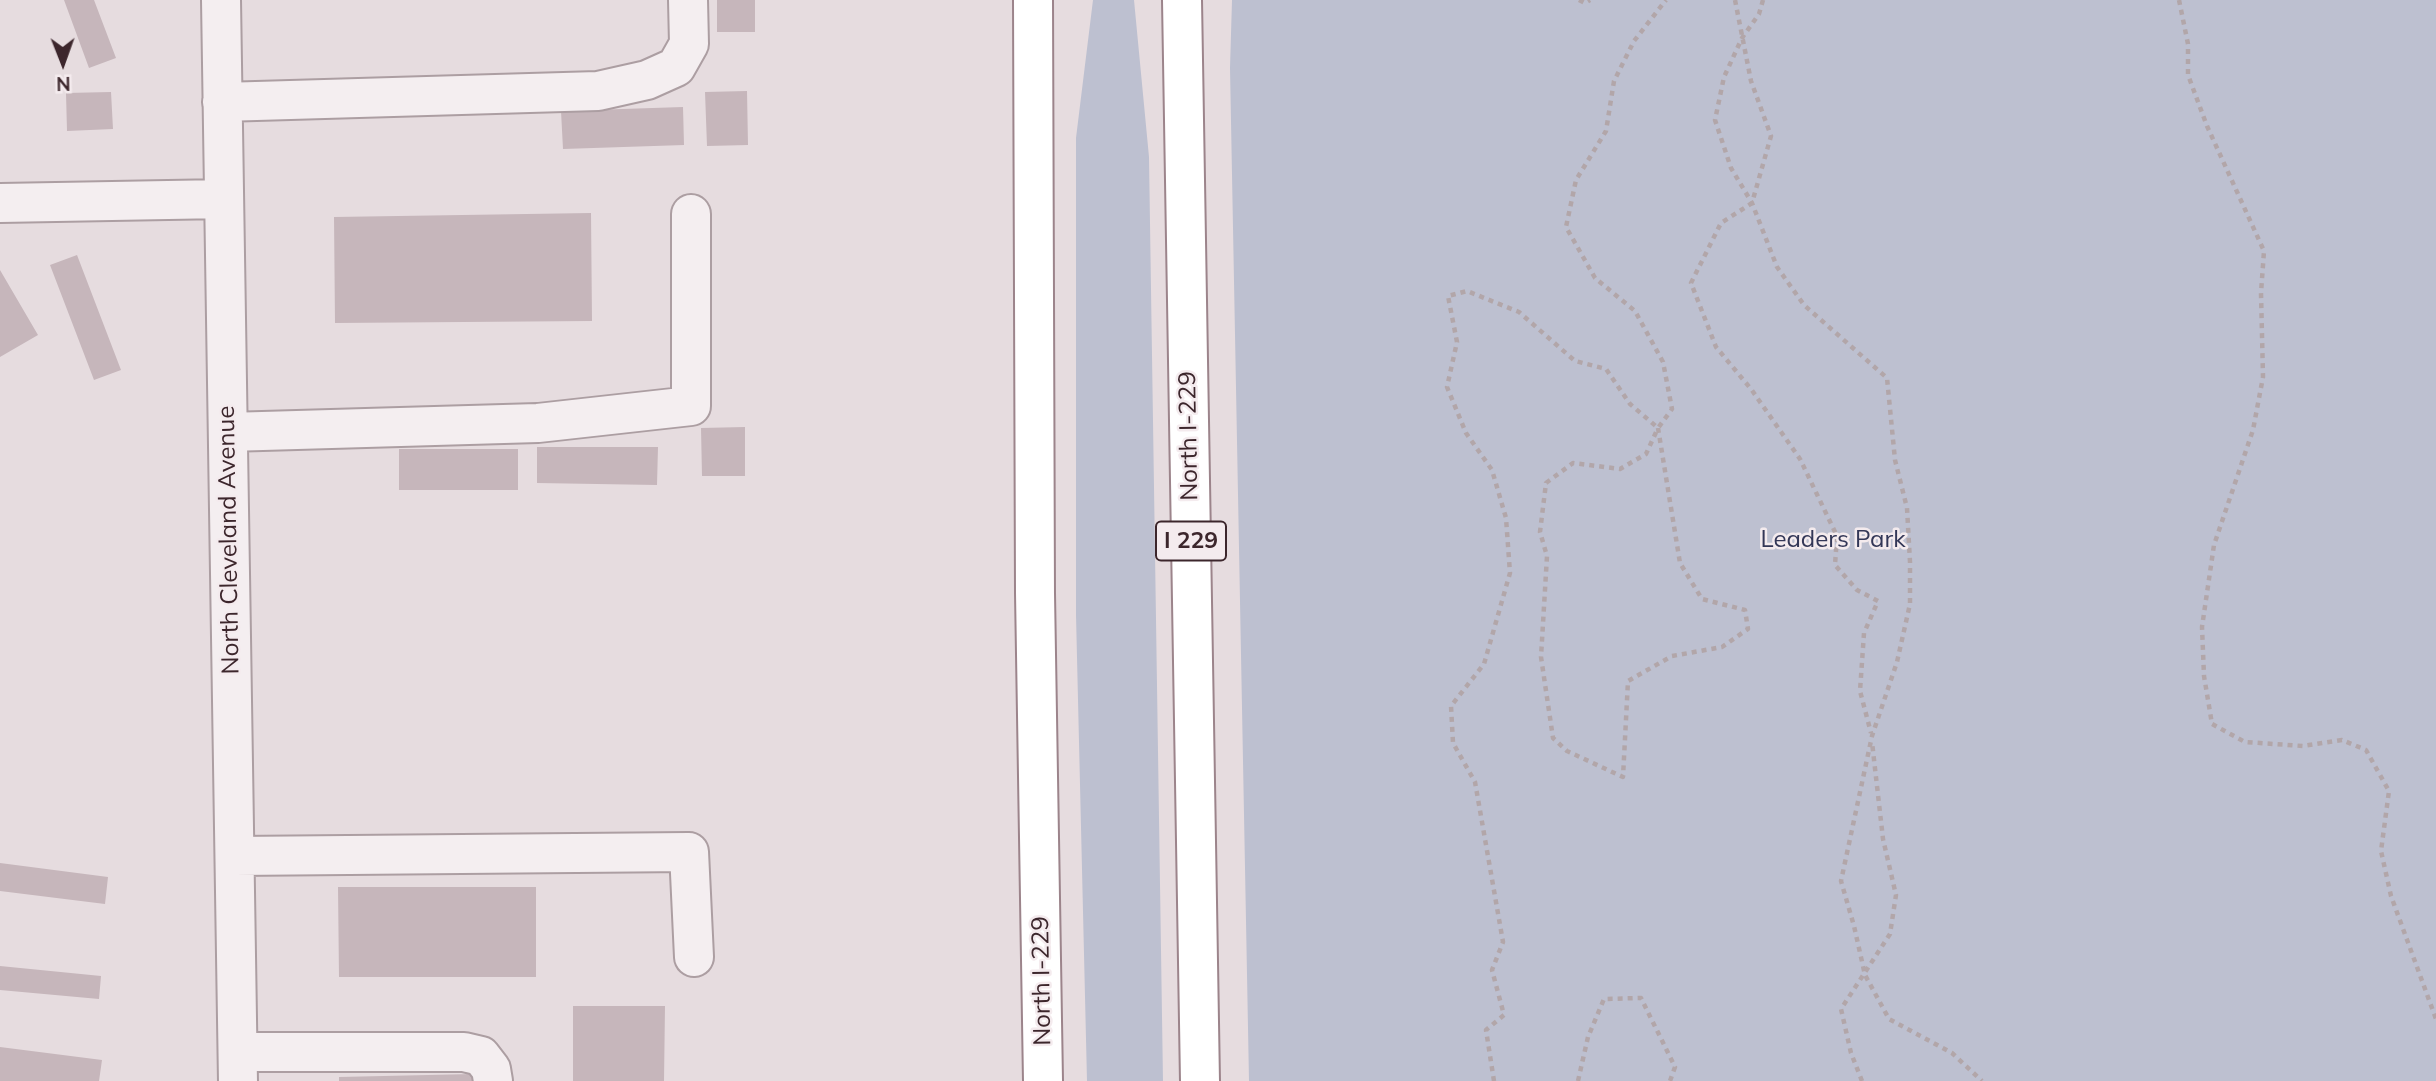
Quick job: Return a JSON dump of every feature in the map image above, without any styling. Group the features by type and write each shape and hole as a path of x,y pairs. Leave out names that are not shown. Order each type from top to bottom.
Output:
{"highway":[{"name":"North I-229","path":"1033,0 1035,579 1043,1081"},
{"name":"North I-229","path":"1182,0 1200,1081"}],"street":[{"name":"North Cleveland Avenue","path":"221,0 238,1066"},
{"path":"222,102 598,91 648,80 676,67 690,44 688,0"},
{"path":"0,203 224,199"},
{"path":"228,432 538,423 691,406 691,214"},
{"path":"235,856 689,852 694,957"},
{"path":"238,1066 464,1052 481,1056 491,1069 493,1081"}],"path":[{"path":"1579,0 1585,3 1590,0"},
{"path":"1494,1081 1486,1030 1504,1015 1492,970 1503,942 1475,782 1453,743 1451,706 1483,664 1510,573 1506,518 1492,470 1466,433 1447,387 1457,342 1448,296 1467,291 1519,312 1574,361 1606,369 1630,404 1658,428 1681,563 1702,599 1745,610 1748,629 1722,647 1672,656 1628,681 1623,777 1567,751 1553,738 1541,657 1547,556 1540,532 1546,483 1573,463 1620,469 1646,454 1658,428 1672,409 1663,362 1635,311 1595,278 1566,227 1576,180 1606,131 1614,81 1634,41 1666,0"},
{"path":"1735,0 1751,81 1771,136 1752,203 1721,223 1691,283 1716,347 1751,389 1800,459 1837,536 1835,565 1857,590 1878,601 1864,632 1860,691 1872,736 1883,839 1896,895 1890,934 1841,1009 1851,1053 1862,1081"},
{"path":"1763,0 1759,14 1742,37 1724,76 1715,120 1731,168 1752,203 1777,267 1804,305 1887,378 1895,460 1907,509 1910,604 1897,662 1872,736 1841,881 1865,975 1889,1020 1952,1053 1982,1081"},
{"path":"2179,0 2188,44 2188,75 2207,126 2264,251 2261,293 2263,377 2253,430 2214,545 2202,627 2204,676 2212,724 2245,742 2302,746 2342,740 2366,750 2389,791 2381,851 2391,896 2436,1019"},
{"path":"1578,1081 1588,1037 1604,999 1641,998 1675,1067 1670,1081"}],"green space":[{"path":"1093,0 1134,0 1149,157 1163,1081 1087,1081 1076,615 1076,138"},
{"name":"Leaders Park","path":"1232,0 2436,0 2436,1081 1249,1081 1230,68"}],"building":[{"path":"64,0 94,0 116,58 89,68"},
{"path":"717,0 755,0 755,32 717,32"},
{"path":"747,91 748,145 707,146 705,92"},
{"path":"111,92 113,129 67,131 66,93"},
{"path":"683,107 684,145 563,149 561,111"},
{"path":"591,213 592,321 335,323 334,217"},
{"path":"77,255 121,370 94,380 50,265"},
{"path":"0,270 38,335 0,357"},
{"path":"745,427 745,476 702,476 701,428"},
{"path":"537,447 658,447 657,485 537,483"},
{"path":"399,449 518,449 518,490 399,490"},
{"path":"0,863 108,877 105,904 0,891"},
{"path":"338,887 536,887 536,977 339,977"},
{"path":"0,966 101,976 99,999 0,990"},
{"path":"573,1006 665,1006 664,1081 573,1081"},
{"path":"0,1047 102,1060 99,1081 0,1081"},
{"path":"473,1074 473,1081 339,1081 339,1077"}]}
